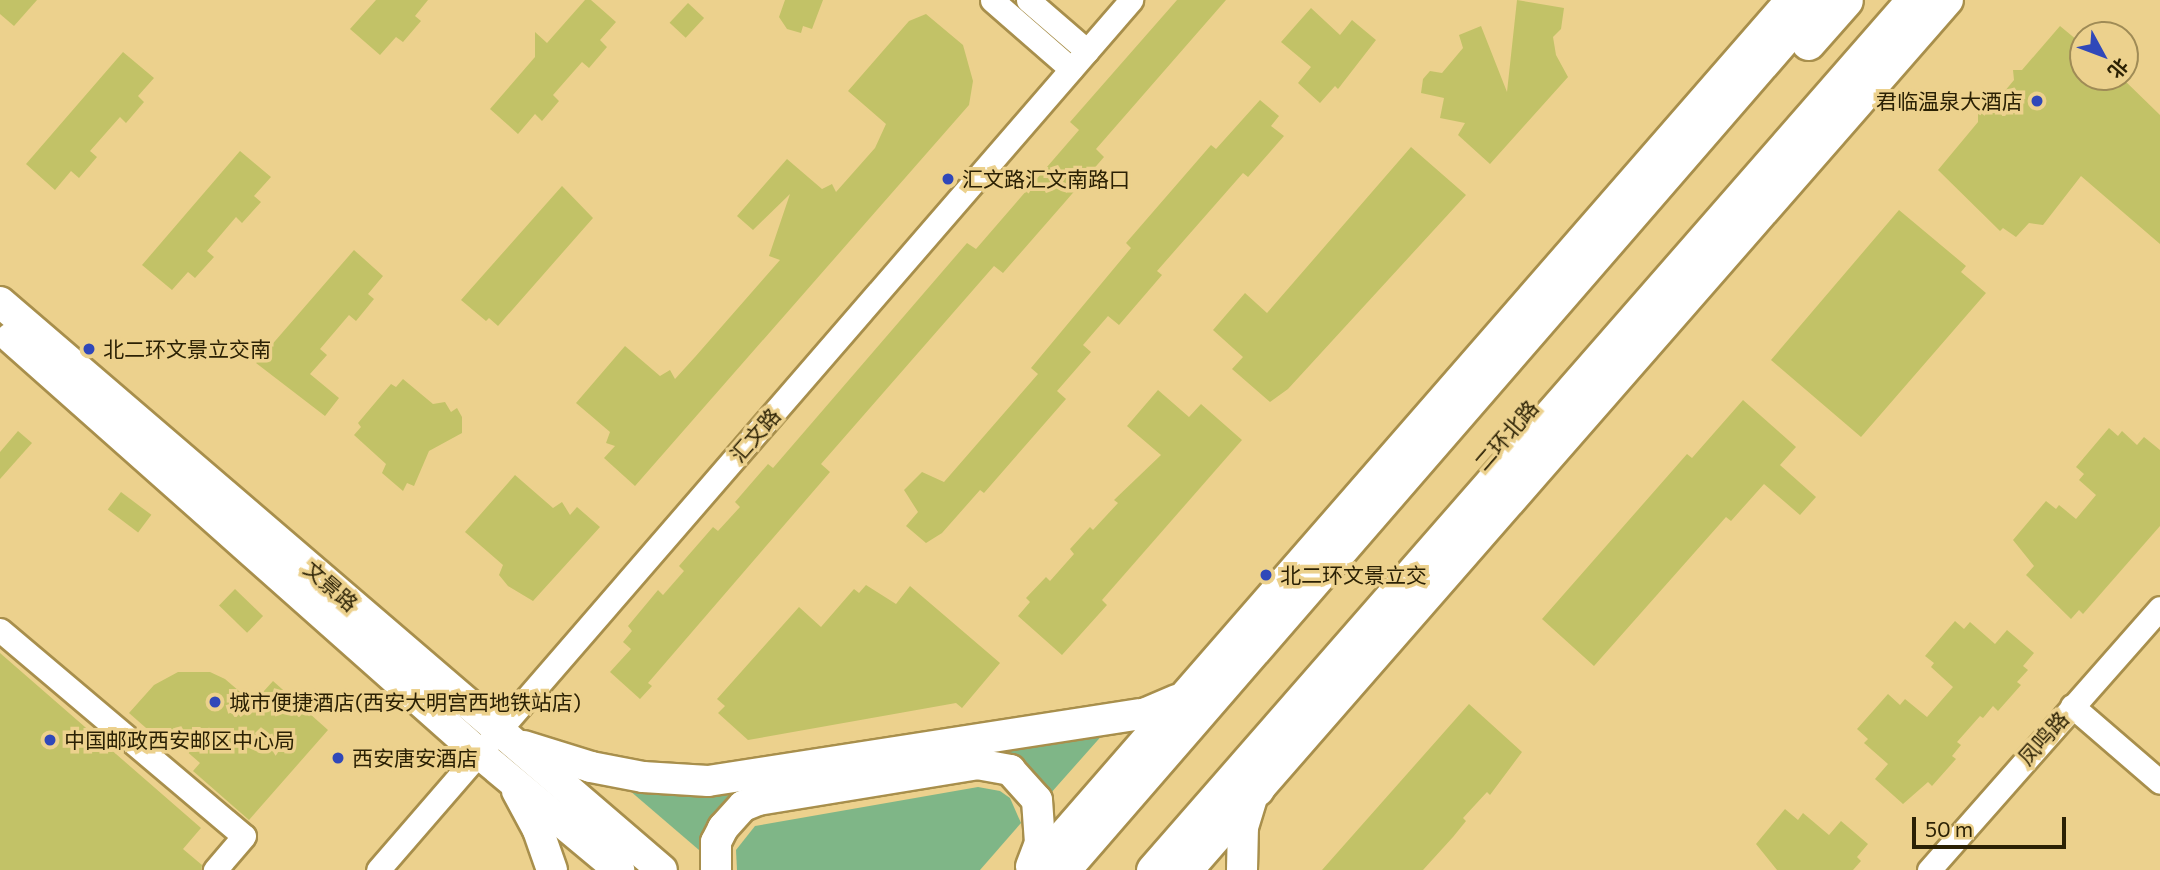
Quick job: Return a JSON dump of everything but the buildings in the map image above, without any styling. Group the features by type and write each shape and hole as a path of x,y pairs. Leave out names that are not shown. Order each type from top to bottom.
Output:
{"highway":[{"path":"1063,870 1817,0"},
{"name":"二环北路","path":"1092,870 1846,0"},
{"path":"1153,870 1850,72 1899,5"},
{"name":"二环北路","path":"1128,870 1778,122 1899,5"},
{"path":"1778,122 1850,72"},
{"path":"1564,292 1663,211"},
{"path":"1182,696 1259,645"},
{"path":"1257,789 1316,684"}],"main road":[{"path":"1031,870 1791,0"},
{"path":"1188,870 1948,0"},
{"name":"文景路","path":"0,302 662,870"},
{"name":"文景路","path":"0,328 481,755 619,870"},
{"path":"501,734 591,767 667,780 708,781 1146,713 1182,696"},
{"path":"716,870 716,842 723,828 743,806 758,800 977,764 1010,770 1037,800 1040,843 1031,870"},
{"path":"510,778 538,830 552,870"},
{"path":"1242,870 1245,816 1257,789"}],"street":[{"path":"992,0 1071,69"},
{"path":"1028,0 1087,51"},
{"name":"汇文路","path":"378,870 501,734 1131,0"},
{"name":"凤鸣路","path":"1929,870 2160,608"},
{"path":"0,630 244,836 215,870"},
{"path":"2072,706 2160,782"}],"green space":[{"path":"1105,732 1050,794 1023,763 982,751"},
{"path":"978,787 1000,791 1010,798 1021,823 980,870 737,870 736,850 755,826"},
{"path":"632,789 743,789 699,850 629,790"}],"place":[{"name":"君临温泉大酒店","path":"2037,101"},
{"name":"汇文路汇文南路口","path":"948,179"},
{"name":"北二环文景立交南","path":"89,349"},
{"name":"北二环文景立交","path":"1266,575"},
{"name":"城市便捷酒店(西安大明宫西地铁站店)","path":"215,702"},
{"name":"中国邮政西安邮区中心局","path":"50,740"},
{"name":"西安唐安酒店","path":"338,758"}]}
